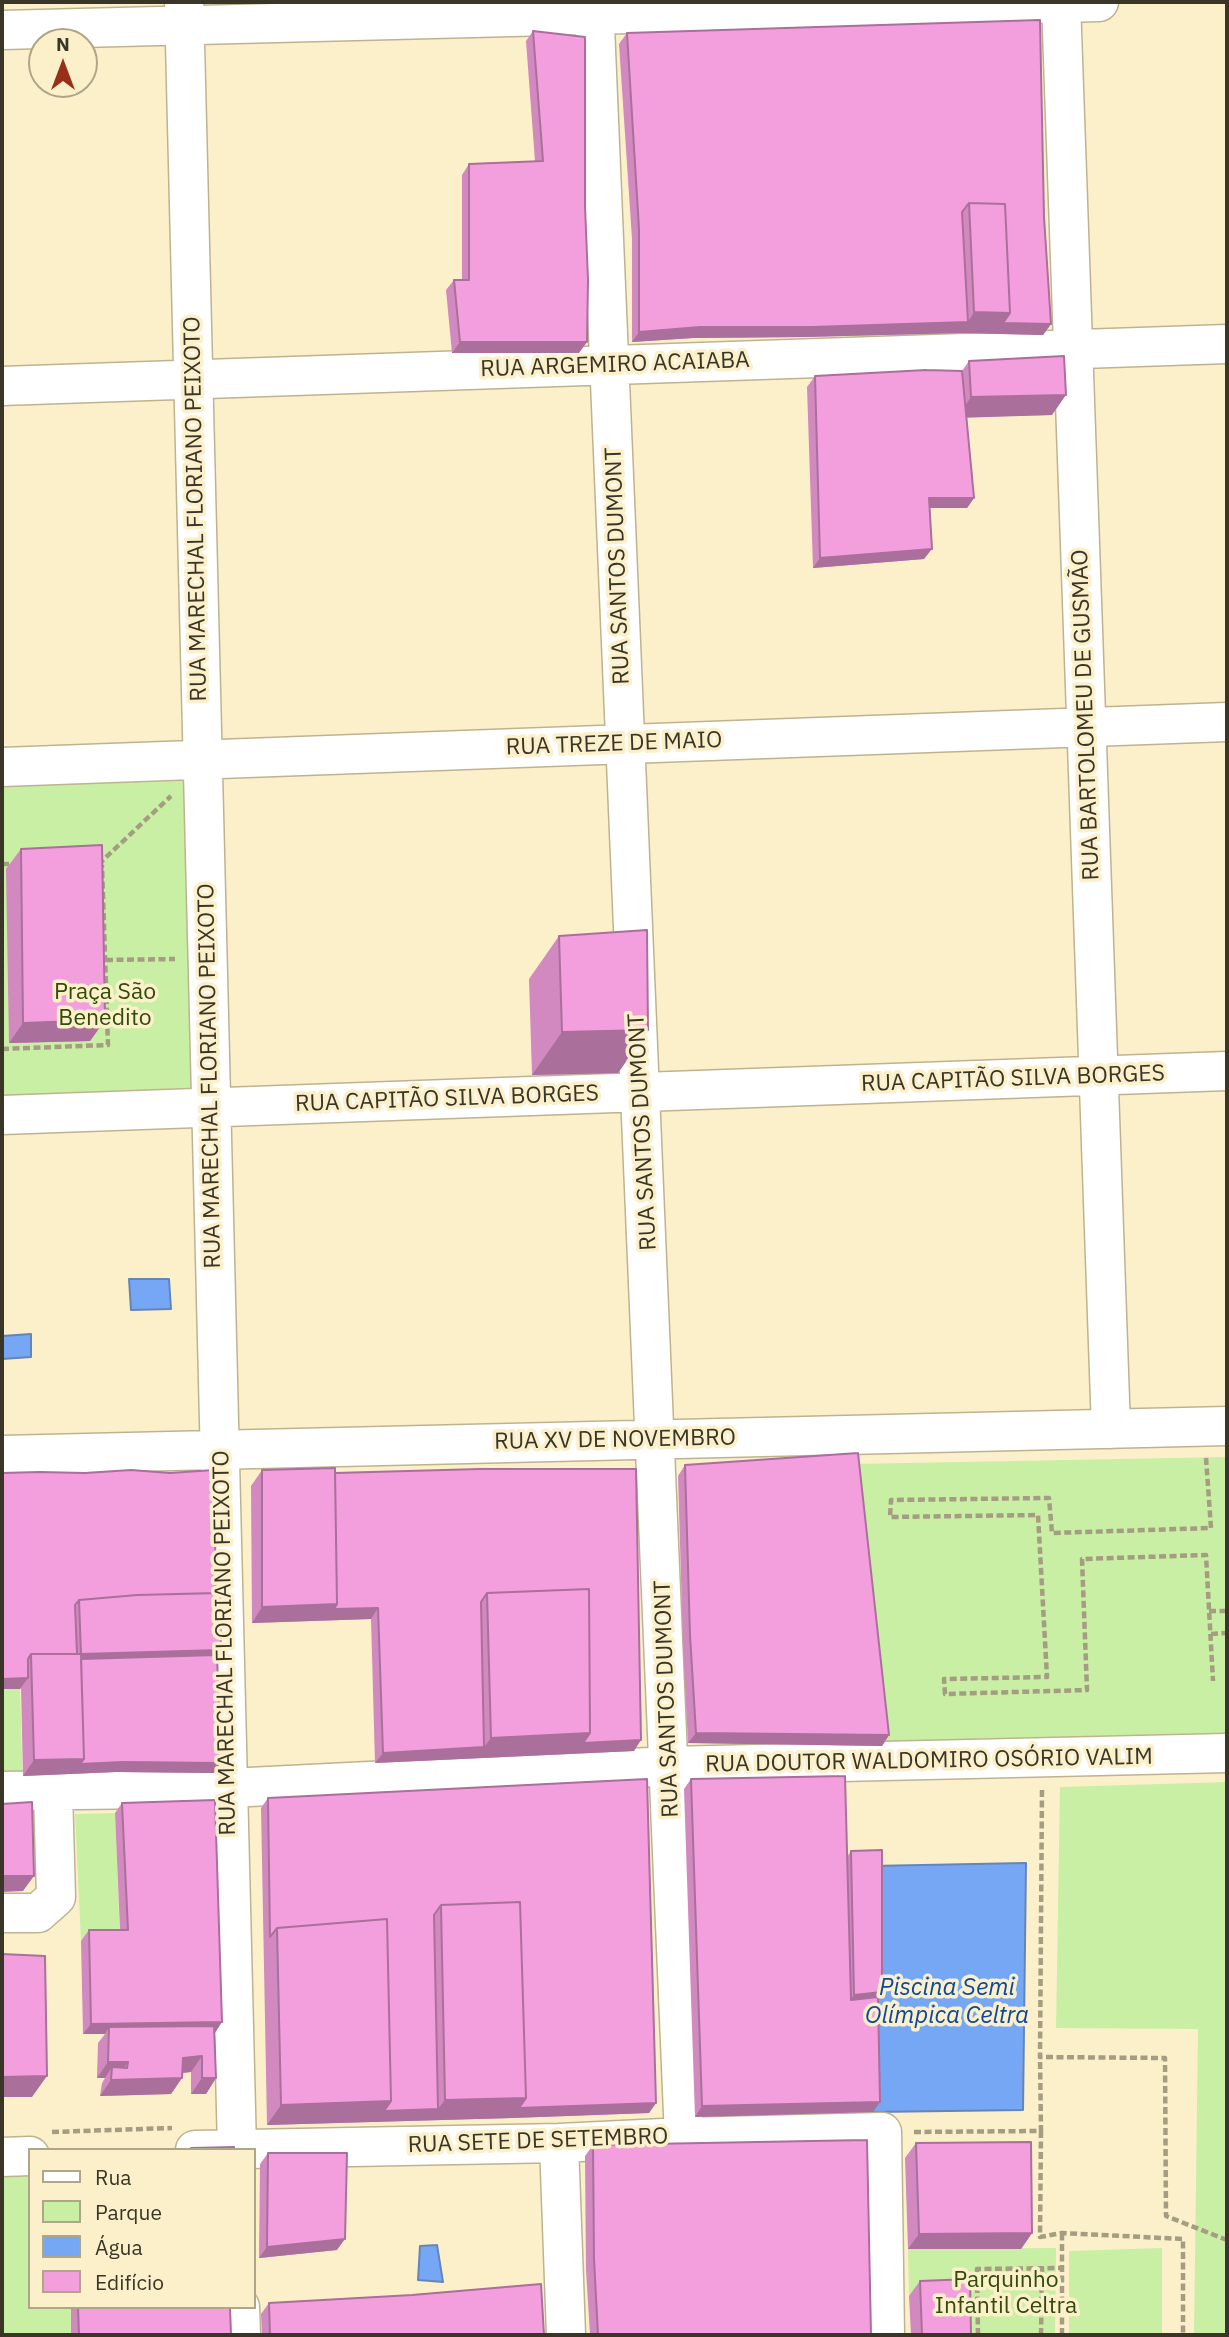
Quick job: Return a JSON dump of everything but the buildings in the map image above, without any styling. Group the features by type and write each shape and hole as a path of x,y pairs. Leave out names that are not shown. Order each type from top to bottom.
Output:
{"street":[{"name":"RUA BARTOLOMEU DE GUSMÃO","path":"1061,2 1111,1429"},
{"path":"2,30 184,14 1099,2"},
{"name":"RUA SANTOS DUMONT","path":"594,8 684,2137"},
{"name":"RUA MARECHAL FLORIANO PEIXOTO","path":"184,14 237,2148"},
{"name":"RUA ARGEMIRO ACAIABA","path":"2,386 1227,344"},
{"name":"RUA TREZE DE MAIO","path":"2,767 1227,722"},
{"name":"RUA CAPITÃO SILVA BORGES","path":"2,1115 1227,1071"},
{"name":"RUA XV DE NOVEMBRO","path":"2,1455 1111,1429 1216,1435"},
{"name":"RUA DOUTOR WALDOMIRO OSÓRIO VALIM","path":"2,1791 229,1788 670,1766 1227,1754"},
{"path":"2,1913 38,1913 56,1897 53,1791"},
{"path":"882,2132 885,2335"},
{"name":"RUA SETE DE SETEMBRO","path":"256,2149 559,2143 882,2132"},
{"name":"RUA SETE DE SETEMBRO","path":"189,2139 232,2148"},
{"path":"559,2143 566,2335"},
{"path":"2,2157 37,2144"},
{"path":"240,2309 241,2335"}],"path":[{"path":"89,861 102,861 172,795"},
{"path":"2,1049 108,1045 102,861"},
{"path":"2,864 27,863"},
{"path":"106,960 188,959"},
{"path":"1213,1681 1206,1555 1082,1559 1087,1690 945,1694 944,1679 1047,1677 1038,1516 890,1517 891,1500 1049,1498 1052,1533 1211,1528 1216,1435"},
{"path":"1209,1611 1227,1611"},
{"path":"1210,1634 1227,1633"},
{"path":"1042,1787 1040,2237 1062,2233 1183,2239 1183,2335"},
{"path":"1040,2057 1165,2058 1166,2216 1227,2240"},
{"path":"882,2132 1041,2131"},
{"path":"37,2144 189,2139"},
{"path":"1062,2233 1062,2335"},
{"path":"1041,2335 1042,2267"},
{"path":"978,2335 976,2269 1062,2267"}],"green space":[{"name":"Praça São Benedito","path":"202,760 211,1108 2,1115 2,767"},
{"path":"1227,1457 1227,1733 882,1746 851,1464"},
{"path":"2,1689 20,1689 23,1791 2,1791"},
{"path":"1227,1782 1227,2335 1194,2335 1198,2029 1056,2028 1060,1787"},
{"path":"115,1813 120,1940 81,1941 75,1814"},
{"path":"28,2172 28,2309 71,2309 71,2335 2,2335 2,2173"},
{"name":"Parquinho Infantil Celtra","path":"1056,2248 1055,2335 960,2335 959,2295 909,2296 908,2249"},
{"path":"1162,2248 1162,2335 1069,2335 1069,2251"}],"water":[{"path":"129,1279 169,1279 171,1309 131,1310"},
{"path":"31,1334 31,1357 2,1359 2,1336"},
{"name":"Piscina Semi Olímpica Celtra","path":"1026,1863 1023,2110 873,2112 871,1866"},
{"path":"437,2245 443,2282 418,2280 420,2246"}]}
